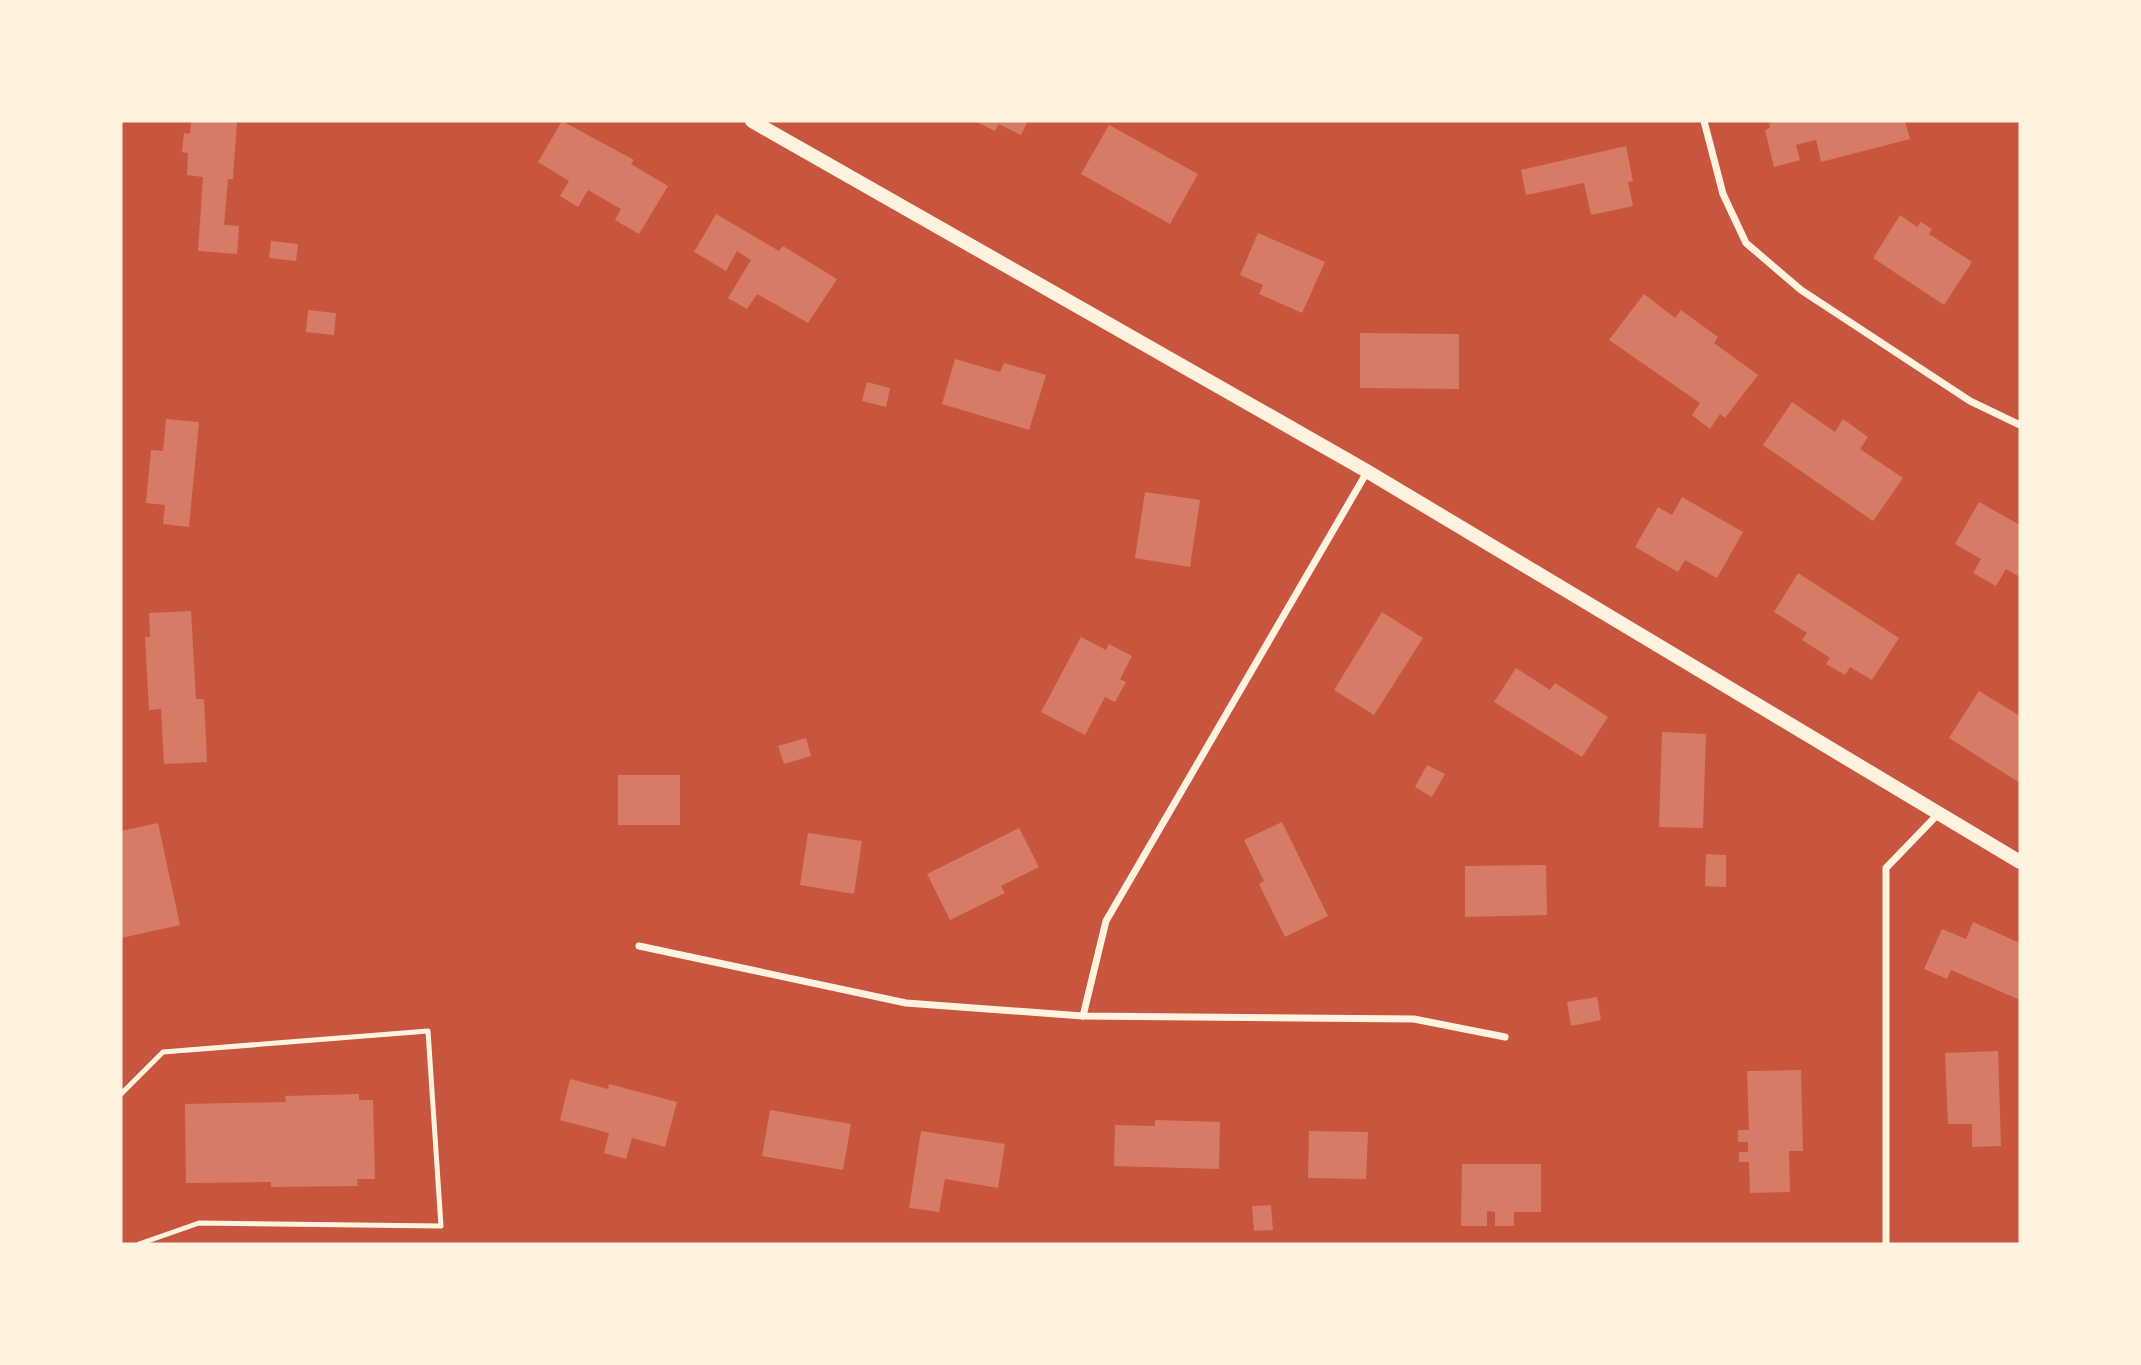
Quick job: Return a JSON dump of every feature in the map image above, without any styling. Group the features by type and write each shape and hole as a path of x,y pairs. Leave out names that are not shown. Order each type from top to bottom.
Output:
{"main road":[{"path":"752,121 1367,472 2020,862"}],"street":[{"path":"1704,121 1723,194 1746,243 1801,290 1970,401 2020,425"},
{"path":"1083,1016 1106,921 1367,472"},
{"path":"1886,1244 1886,869 1940,813"},
{"path":"639,946 906,1003 1083,1016 1413,1019 1505,1037"}],"lane":[{"path":"121,1094 163,1052 428,1031 440,1226 199,1223 139,1244"}],"building":[{"path":"191,121 237,121 233,179 228,179 224,225 239,226 237,254 198,251 203,177 187,175 188,153 182,152 184,133 190,134"},
{"path":"562,121 634,160 631,164 668,186 639,234 615,220 621,209 588,190 578,207 560,196 569,181 538,162"},
{"path":"975,121 1028,121 1021,135 999,124 995,131"},
{"path":"1905,121 1910,139 1821,162 1816,140 1796,145 1800,160 1774,167 1765,130 1770,128 1769,123"},
{"path":"1109,125 1198,174 1170,224 1081,174"},
{"path":"1626,146 1633,181 1628,182 1633,206 1591,215 1584,183 1526,195 1521,170"},
{"path":"716,214 779,251 783,246 837,279 808,323 757,294 747,309 728,298 751,260 737,251 726,271 694,252"},
{"path":"1900,215 1917,227 1921,222 1932,229 1929,234 1972,262 1944,305 1873,258"},
{"path":"1258,233 1325,262 1302,313 1259,294 1263,285 1240,275"},
{"path":"271,241 298,244 296,261 269,258"},
{"path":"1644,294 1675,318 1681,310 1718,337 1714,343 1758,375 1725,418 1720,414 1710,429 1692,415 1700,403 1609,340"},
{"path":"308,310 336,313 334,335 306,332"},
{"path":"1360,333 1459,334 1459,389 1360,388"},
{"path":"955,359 1000,372 1004,363 1046,375 1029,430 942,404"},
{"path":"867,382 890,388 886,407 862,401"},
{"path":"1792,402 1835,432 1843,419 1868,437 1860,449 1903,478 1873,521 1763,445"},
{"path":"166,419 199,422 189,527 163,524 165,505 146,503 151,450 163,451"},
{"path":"1145,492 1200,500 1190,567 1135,558"},
{"path":"1682,497 1743,532 1717,578 1685,560 1678,572 1635,547 1658,507 1672,515"},
{"path":"1979,502 2020,525 2020,577 2006,569 1996,586 1973,573 1981,559 1955,544"},
{"path":"1798,573 1899,638 1872,680 1850,667 1845,675 1826,664 1830,658 1802,640 1807,633 1774,612"},
{"path":"191,611 196,699 204,699 207,762 164,764 161,709 149,710 145,637 150,637 149,613"},
{"path":"1382,612 1423,638 1374,715 1334,690"},
{"path":"1081,637 1106,650 1109,644 1132,656 1120,679 1126,682 1115,702 1105,697 1085,735 1041,712"},
{"path":"1516,668 1550,690 1555,683 1608,717 1582,757 1494,702"},
{"path":"1979,691 2020,716 2020,783 1949,738"},
{"path":"1662,732 1706,734 1703,828 1659,827"},
{"path":"806,738 811,756 784,764 778,746"},
{"path":"1427,765 1445,774 1432,797 1415,787"},
{"path":"618,775 680,775 680,825 618,825"},
{"path":"1282,822 1328,916 1285,937 1259,884 1264,881 1244,840"},
{"path":"158,823 180,925 121,938 121,831"},
{"path":"1019,828 1039,867 1001,886 1005,893 950,920 927,874"},
{"path":"808,833 862,841 854,894 800,885"},
{"path":"1706,854 1726,855 1726,887 1705,886"},
{"path":"1546,865 1547,915 1465,917 1465,866"},
{"path":"1973,922 2020,943 2020,1000 1951,970 1947,979 1924,969 1942,929 1966,939"},
{"path":"1597,997 1601,1020 1571,1026 1567,1002"},
{"path":"1998,1051 2001,1146 1972,1147 1972,1124 1948,1124 1945,1053"},
{"path":"1801,1070 1803,1151 1789,1151 1790,1192 1750,1193 1749,1162 1739,1162 1739,1152 1748,1152 1748,1142 1738,1142 1738,1130 1749,1130 1747,1071"},
{"path":"570,1079 608,1089 609,1084 677,1102 665,1147 632,1138 626,1159 604,1153 609,1133 560,1120"},
{"path":"359,1094 359,1100 373,1100 375,1179 357,1179 358,1186 271,1187 271,1182 186,1183 185,1104 286,1102 285,1096"},
{"path":"770,1110 851,1124 843,1170 762,1156"},
{"path":"1155,1120 1220,1122 1219,1169 1114,1166 1115,1125 1155,1126"},
{"path":"921,1131 1005,1144 998,1188 945,1179 939,1212 909,1208"},
{"path":"1309,1131 1368,1132 1366,1179 1308,1178"},
{"path":"1462,1164 1541,1164 1541,1212 1514,1212 1514,1226 1495,1226 1495,1212 1487,1211 1487,1226 1461,1226"},
{"path":"1271,1205 1273,1230 1254,1231 1252,1206"}]}
